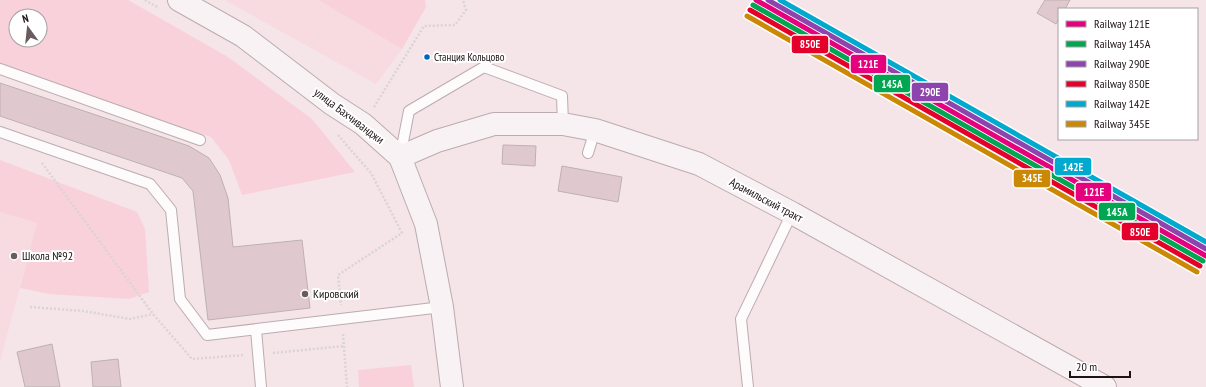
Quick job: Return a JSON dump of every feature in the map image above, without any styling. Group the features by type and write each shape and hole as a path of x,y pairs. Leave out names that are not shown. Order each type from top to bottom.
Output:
{"main road":[{"name":"улица Бахчиванджи","path":"173,6 244,36 332,104 363,124 400,157 426,224 442,307 452,387"},
{"name":"Арамильский тракт","path":"400,157 437,141 494,124 563,124 595,130 698,164 792,213 1105,387"}],"lane":[{"path":"400,157 408,111 484,67 562,96 563,124"},
{"path":"0,69 200,140"},
{"path":"588,153 595,130"},
{"path":"0,132 150,184 171,210 180,299 207,336 342,318 442,307"},
{"path":"748,387 741,319 792,213"},
{"path":"256,330 261,387"}],"path":[{"path":"145,0 173,6"},
{"path":"351,150 363,124 424,26 455,25 466,10 463,0"},
{"path":"336,132 371,173 402,233 338,275"},
{"path":"38,159 153,314 192,358 258,354 344,346"},
{"path":"30,307 83,311 130,319 153,314"}],"shaded area":[{"path":"0,0 128,0 228,57 312,119 355,172 242,195 229,160 211,137 0,67"},
{"path":"225,0 318,0 402,49 376,84"},
{"path":"318,0 425,0 426,7 402,49"},
{"path":"0,160 137,212 145,229 149,292 129,299 49,294 20,288 37,223 0,212"},
{"name":"Школа №92","path":"0,212 37,223 0,361"},
{"path":"411,365 414,387 359,387 358,370"}],"building":[{"path":"1045,0 1070,0 1066,8 1058,8 1058,20 1056,24 1037,13"},
{"path":"0,83 189,146 209,158 220,175 228,198 233,247 302,240 310,308 208,320 193,191 182,178 0,116"},
{"path":"503,145 536,146 535,166 502,164"},
{"path":"562,166 622,177 618,202 558,191"},
{"path":"52,344 60,387 25,387 17,352"},
{"path":"118,359 121,387 93,387 91,362"}],"rail line":[{"name":"121Е","path":"756,0 1206,256"},
{"name":"290Е","path":"768,0 1206,249"},
{"name":"142Е","path":"780,0 1206,242"},
{"name":"145А","path":"753,5 1203,261"},
{"name":"850Е","path":"750,10 1200,266"},
{"name":"345Е","path":"747,16 1197,272"}],"place":[{"name":"Станция Кольцово","path":"427,57"},
{"name":"Школа №92","path":"14,256"},
{"name":"Кировский","path":"305,294"}]}
